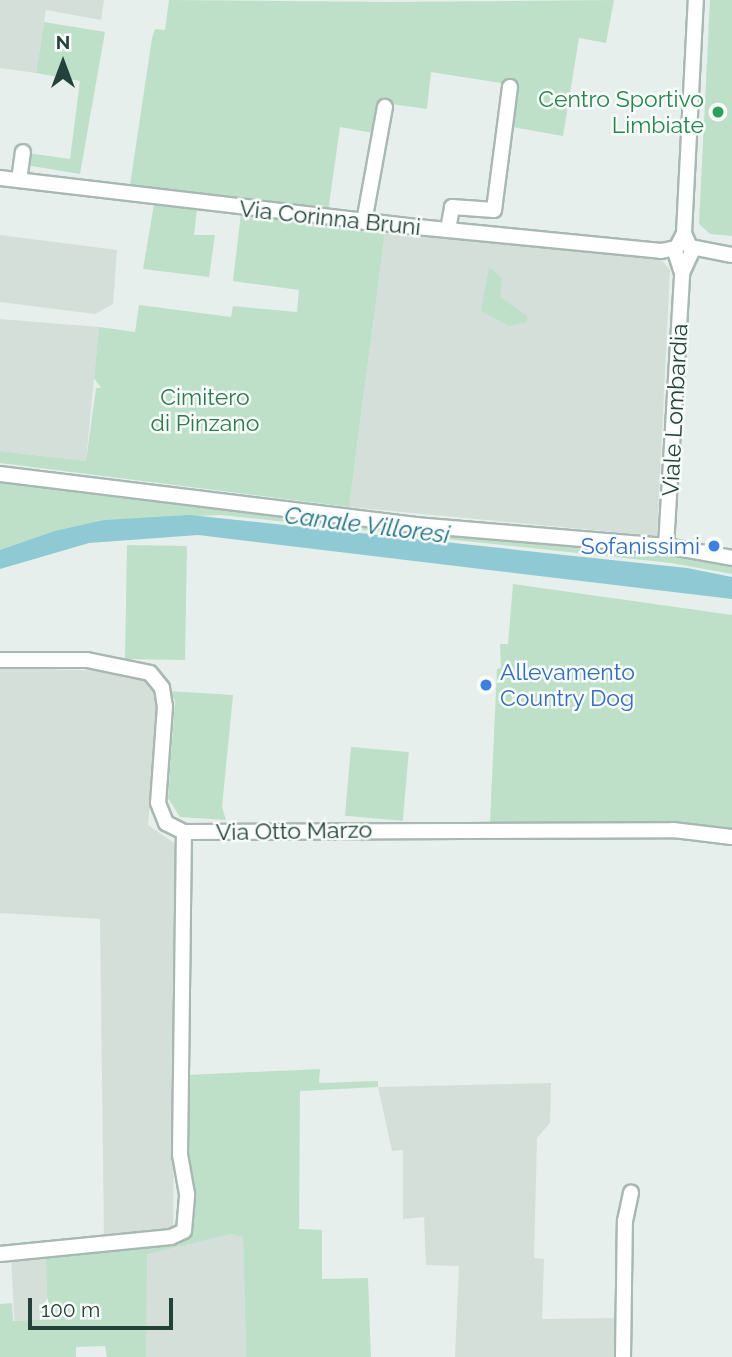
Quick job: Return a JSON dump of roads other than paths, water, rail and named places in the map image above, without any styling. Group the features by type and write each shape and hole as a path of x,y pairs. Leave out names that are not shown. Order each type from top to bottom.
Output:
{"street":[{"name":"Viale Lombardia","path":"666,546 696,0"},
{"path":"448,230 452,207 494,210 510,87"},
{"path":"364,222 385,107"},
{"path":"19,180 23,152"},
{"name":"Via Corinna Bruni","path":"0,178 364,222 684,252"},
{"path":"684,252 732,254"},
{"path":"0,474 415,525 666,546 732,558"},
{"name":"Via Otto Marzo","path":"0,660 87,660 150,673 162,688 166,706 158,803 166,823 184,832 673,830 732,837"},
{"path":"0,1254 171,1237 184,1231 187,1194 180,1155 184,832"},
{"path":"623,1357 625,1220 631,1193"}],"water":[{"name":"Canale Villoresi","path":"190,515 687,568 732,577 732,599 198,535 89,543 0,569 0,550 55,531 104,520"}],"place":[{"name":"Centro Sportivo Limbiate","path":"718,112"},
{"name":"Sofanissimi","path":"714,546"},
{"name":"Allevamento Country Dog","path":"486,685"}],"park label":[{"name":"Cimitero di Pinzano","path":"205,410"}]}
